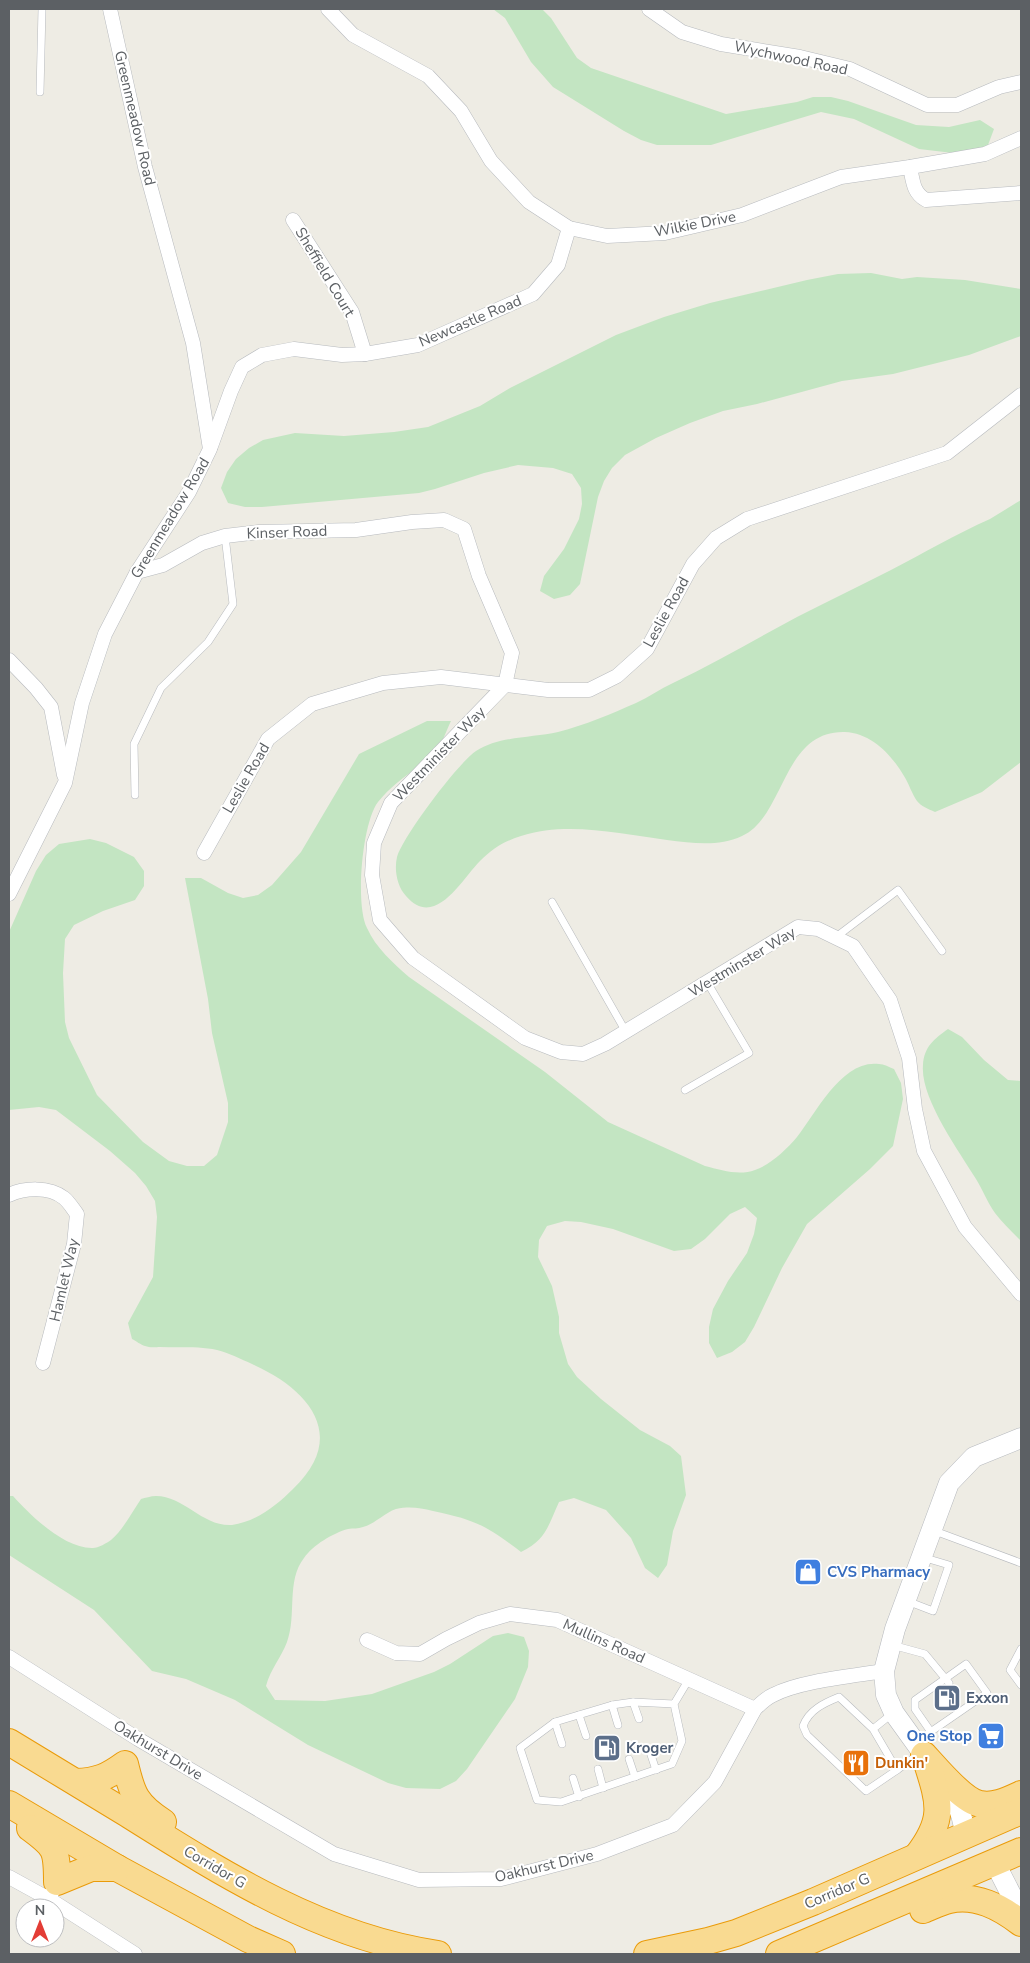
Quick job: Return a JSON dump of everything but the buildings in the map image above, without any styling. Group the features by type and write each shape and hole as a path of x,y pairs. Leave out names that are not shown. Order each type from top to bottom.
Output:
{"highway":[{"name":"Corridor G","path":"9,1742 232,1878 282,1904 343,1930 394,1946 438,1954"},
{"path":"923,1745 957,1790 978,1804 994,1805 1021,1794"},
{"path":"917,1856 934,1830 938,1812 936,1793 923,1745"},
{"path":"76,1782 93,1781 110,1775 132,1752"},
{"path":"132,1752 131,1791 146,1812 219,1858 308,1904 343,1930"},
{"path":"9,1804 117,1868 248,1939 282,1954"},
{"name":"Corridor G","path":"647,1954 736,1933 813,1902 1021,1811"},
{"path":"9,1814 49,1842 57,1860 53,1891"},
{"path":"995,1863 997,1850 1003,1838 1021,1824"},
{"path":"769,1954 780,1945 925,1879 954,1860 965,1836"},
{"path":"779,1954 1021,1851"},
{"path":"53,1891 91,1868 117,1868"},
{"path":"814,1954 948,1900 965,1898 981,1901 996,1906 1021,1923"}],"street":[{"name":"Greenmeadow Road","path":"9,894 65,783 82,702 105,634 137,572 189,492 210,449 192,343 145,167 110,9"},
{"name":"Wilkie Drive","path":"328,9 353,35 428,76 461,111 491,161 529,202 569,228 607,236 665,232 742,215 841,177 910,168 985,154 1021,138"},
{"name":"Wychwood Road","path":"648,9 682,32 721,44 800,57 850,69 927,105 957,105 999,87 1021,82"},
{"path":"910,168 914,190 920,197 926,200 1021,193"},
{"name":"Sheffield Court","path":"293,220 352,312 365,354"},
{"name":"Newcastle Road","path":"210,449 231,391 242,367 262,354 294,349 342,355 365,354 418,344 533,294 558,265 569,228"},
{"name":"Leslie Road","path":"204,853 268,739 312,704 383,683 441,677 548,690 589,690 617,676 647,649 693,564 716,538 747,518 947,453 1021,394"},
{"name":"Kinser Road","path":"137,572 163,565 202,544 224,536 258,532 356,530 412,522 444,520 464,528 480,576 512,653 505,685"},
{"path":"9,660 51,707 65,783"},
{"name":"Westminister Way","path":"505,685 391,803 374,843 372,875 380,920 413,958 525,1038 561,1052 583,1054 605,1044"},
{"name":"Westminster Way","path":"605,1044 798,927 818,929 853,946 890,1000 909,1058 915,1109 924,1151 965,1227 1021,1294"},
{"name":"Hamlet Way","path":"9,1195 20,1190 45,1190 63,1197 77,1214 74,1244 43,1364"},
{"path":"965,1836 964,1820 953,1795 923,1745 894,1713 886,1695 884,1671 891,1644 949,1483 974,1457 1021,1438"},
{"name":"Mullins Road","path":"367,1640 396,1653 420,1654 446,1639 480,1624 510,1614 557,1620 755,1709"},
{"name":"Oakhurst Drive","path":"9,1657 132,1752 334,1854 419,1880 501,1878 597,1854 673,1826 714,1782 755,1709 773,1694 800,1686 884,1671"},
{"path":"995,1863 1021,1914"},
{"path":"9,1877 53,1891 135,1954"}],"lane":[{"path":"40,92 42,9"},
{"path":"135,795 134,744 161,688 208,642 233,604 224,536"},
{"path":"836,937 898,890 942,951"},
{"path":"552,902 626,1032"},
{"path":"685,1090 749,1053 707,982"},
{"path":"932,1530 1021,1563"},
{"path":"906,1601 933,1611 949,1565 922,1557"},
{"path":"891,1644 925,1654 948,1681"},
{"path":"1021,1649 1010,1670 1021,1685"},
{"path":"897,1770 873,1729 839,1697 823,1703 806,1718 803,1726 807,1735 866,1791 897,1770 923,1745 949,1720 987,1693 966,1664 948,1681 930,1693 914,1700 923,1745"},
{"path":"674,1704 633,1702 612,1705 555,1722 520,1748 537,1800 561,1802 672,1764 682,1741 674,1704 689,1679"},
{"path":"962,1701 966,1707"},
{"path":"633,1702 638,1719"},
{"path":"612,1705 618,1725"},
{"path":"873,1729 894,1713"},
{"path":"944,1713 949,1720"},
{"path":"580,1715 586,1736"},
{"path":"555,1722 562,1744"},
{"path":"650,1752 656,1770"},
{"path":"629,1759 635,1777"},
{"path":"598,1769 603,1788"},
{"path":"573,1778 579,1797"}],"green space":[{"path":"493,9 542,9 551,18 577,58 591,68 726,114 797,102 813,97 831,97 848,101 916,125 949,127 980,120 994,129 988,145 972,152 953,153 919,149 854,119 821,112 711,145 657,145 641,140 624,131 553,87 531,62 505,18"},
{"path":"871,273 902,279 917,277 965,280 1021,289 1021,336 969,355 893,374 842,381 757,404 723,411 656,438 625,455 612,468 604,481 598,497 580,584 570,595 554,599 540,591 544,576 564,549 579,519 582,504 581,488 572,474 553,468 518,465 484,473 419,493 262,507 245,507 228,503 221,488 227,472 236,459 249,448 263,440 295,433 344,436 428,427 480,406 510,388 616,335 664,317 710,303 807,280 838,274"},
{"path":"1021,500 1021,762 982,792 935,812 917,801 899,768 880,746 855,733 845,732 824,735 808,745 796,759 767,811 756,826 742,836 724,842 696,843 594,830 557,829 521,836 494,849 480,861 447,898 437,905 427,907 417,905 403,892 398,883 396,867 401,847 420,817 445,784 457,769 476,751 505,740 568,729 636,703 797,617 990,519"},
{"path":"427,721 451,721 437,752 397,783 378,802 368,827 362,864 361,902 367,928 380,949 409,977 545,1072 608,1122 705,1166 717,1169 730,1172 749,1172 761,1168 772,1161 797,1137 831,1090 853,1070 866,1065 881,1064 894,1069 901,1083 903,1099 893,1146 870,1169 807,1224 782,1268 745,1342 732,1352 717,1358 709,1343 709,1327 713,1309 728,1281 747,1253 754,1234 757,1218 745,1207 730,1214 705,1239 691,1249 674,1251 613,1229 581,1222 565,1221 547,1226 539,1240 538,1257 552,1286 559,1317 559,1333 568,1364 577,1377 601,1399 640,1430 670,1446 681,1456 686,1495 673,1531 667,1565 658,1578 645,1568 631,1538 606,1510 574,1498 559,1502 545,1532 536,1542 521,1552 490,1530 471,1521 428,1510 406,1508 396,1509 367,1526 336,1533 318,1544 304,1558 295,1577 290,1632 266,1686 275,1700 325,1701 372,1694 434,1672 450,1664 493,1636 508,1633 524,1637 529,1651 528,1667 515,1699 467,1769 456,1781 440,1789 406,1788 388,1783 308,1745 235,1700 186,1679 152,1671 94,1610 9,1555 9,1496 13,1496 39,1522 60,1537 82,1547 93,1548 111,1540 141,1499 152,1496 166,1497 176,1501 203,1517 222,1524 232,1525 258,1517 293,1489 310,1469 318,1451 320,1433 315,1416 305,1401 272,1374 252,1364 217,1350 149,1347 132,1339 128,1323 153,1277 157,1217 155,1201 135,1173 110,1151 56,1110 39,1107 9,1110 9,932 36,871 46,855 59,844 90,839 106,843 134,857 144,871 144,886 135,900 103,911 74,925 65,939 63,973 65,1022 69,1038 97,1095 143,1142 169,1161 187,1166 204,1166 217,1155 228,1122 228,1103 212,1033 208,999 185,878 201,878 228,893 243,898 258,895 272,885 301,852 359,754"},
{"path":"948,1029 962,1037 984,1060 1008,1080 1021,1081 1021,1241 992,1209 942,1124 928,1093 923,1065 925,1053 934,1040"}],"place":[{"name":"CVS Pharmacy","path":"808,1572"},
{"name":"Exxon","path":"947,1698"},
{"name":"One Stop","path":"991,1736"},
{"name":"Kroger","path":"607,1748"},
{"name":"Dunkin'","path":"856,1763"}]}
